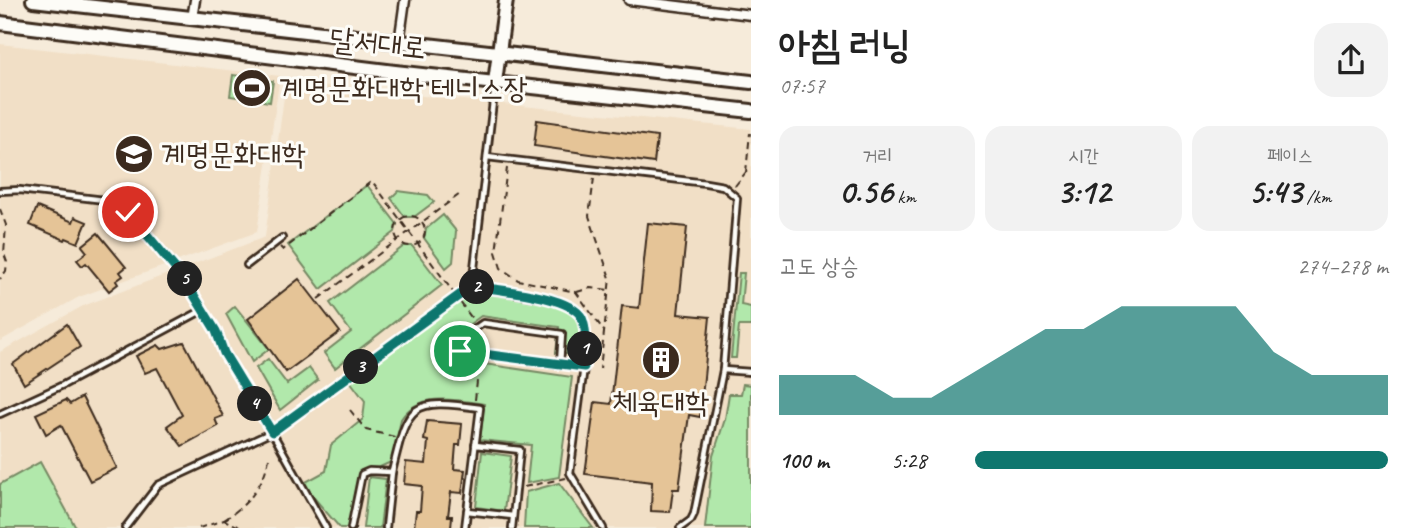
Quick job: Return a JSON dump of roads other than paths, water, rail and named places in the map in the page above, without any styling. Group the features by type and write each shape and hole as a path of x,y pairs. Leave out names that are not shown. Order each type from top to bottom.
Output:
{"main road":[{"name":"달서대로","path":"33,0 751,82"},
{"path":"495,82 506,0"},
{"name":"달서대로","path":"0,23 751,111"}],"street":[{"path":"192,19 195,0"},
{"path":"399,43 405,0"},
{"path":"629,0 751,15"}],"lane":[{"path":"125,528 158,485 272,432 472,286 495,82"},
{"path":"487,158 706,183 723,186 737,198 723,370 694,514 691,520 680,528"},
{"path":"0,191 20,190 113,201 128,212 184,279 326,528"},
{"path":"247,265 282,239"},
{"path":"472,286 556,300 576,310 581,316 585,330 584,367 570,473 603,528"},
{"path":"0,414 63,386 203,310"},
{"path":"560,364 562,334 483,323 461,338 460,351 560,364 584,367"},
{"path":"723,370 750,373"},
{"path":"386,528 392,472 409,414 426,405 446,403 480,408 465,528"},
{"path":"475,445 520,450 512,528"},
{"path":"351,528 362,474 369,471 392,472"},
{"path":"467,511 513,516"}],"place":[{"name":"계명문화대학 테니스장","path":"252,88"},
{"name":"계명문화대학","path":"134,154"},
{"name":"체육대학","path":"661,360"}]}
